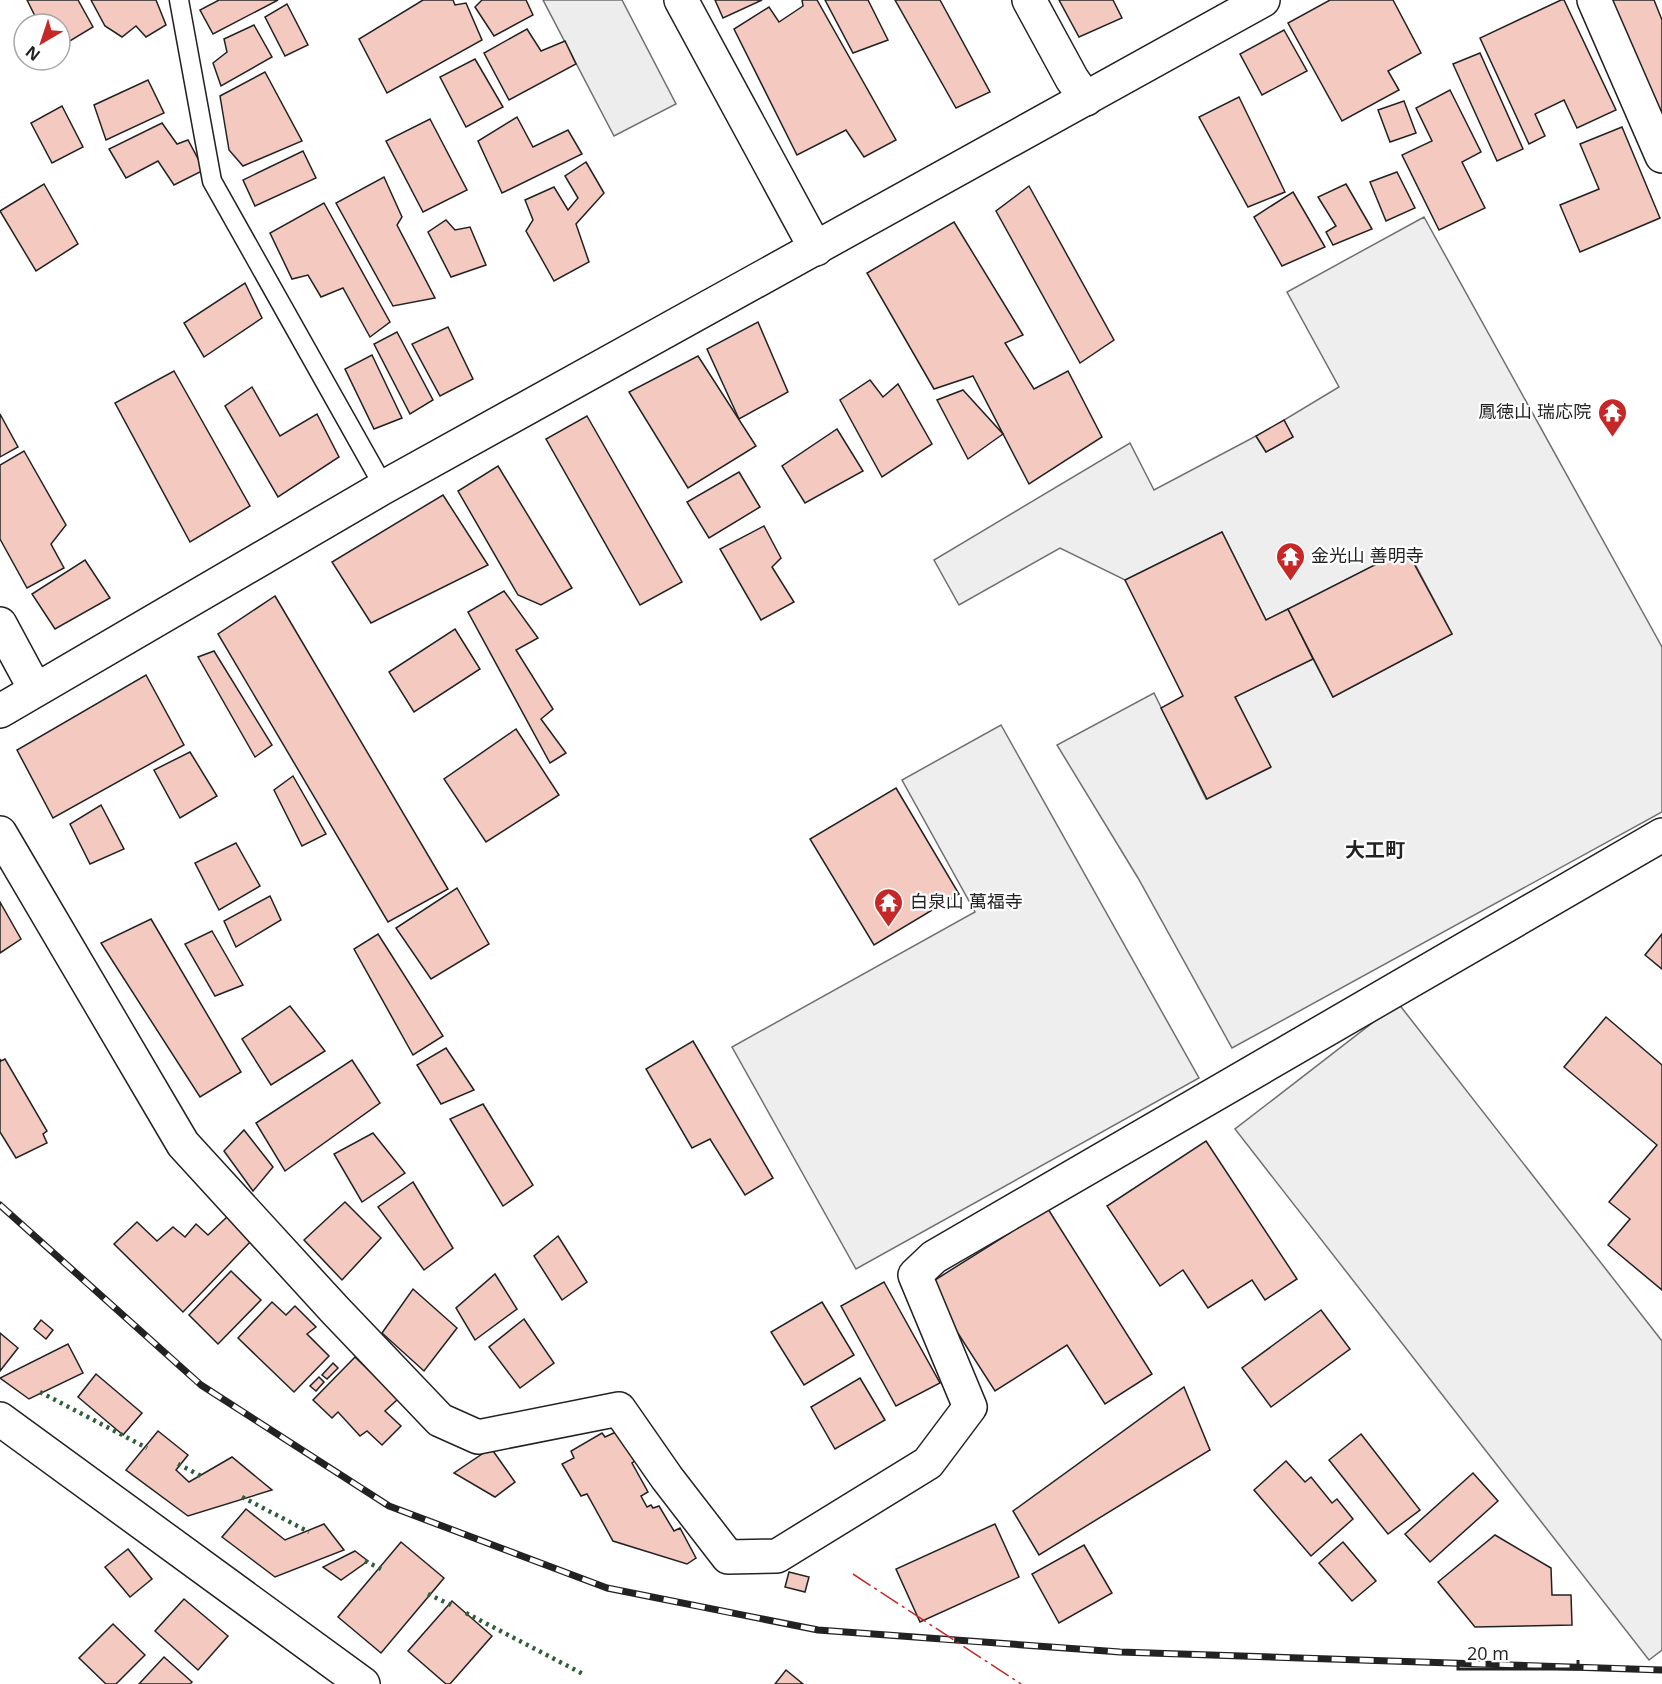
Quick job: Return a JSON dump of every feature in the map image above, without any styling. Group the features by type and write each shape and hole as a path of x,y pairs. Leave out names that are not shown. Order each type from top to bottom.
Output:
{"street":[{"path":"681,0 816,249"},
{"path":"1029,0 1072,79 1086,99"},
{"path":"0,711 384,486 1263,0"},
{"path":"1594,0 1662,156"},
{"path":"0,624 35,689"},
{"path":"0,833 183,1144 335,1310 440,1420 478,1437 619,1409 667,1479 728,1557 777,1556 888,1488 928,1463 970,1407 915,1275 934,1257 1662,835"},
{"path":"0,1419 363,1684"}],"lane":[{"path":"179,0 212,181 384,486"}],"shaded area":[{"path":"543,0 622,0 676,104 614,136"},
{"name":"金光山 善明寺","path":"1424,217 1662,647 1662,812 1232,1048 1138,878 1057,745 1154,693 1206,799 1270,768 1235,697 1313,659 1333,697 1452,634 1407,549 1266,620 1222,532 1125,580 1060,548 959,605 934,560 1130,443 1154,490 1256,436 1266,452 1293,437 1284,420 1339,387 1287,292"},
{"path":"1001,725 1199,1078 856,1269 732,1047 975,912 902,780"},
{"path":"1398,1003 1662,1341 1662,1650 1649,1660 1235,1129"}],"building":[{"path":"27,0 78,0 93,27 72,40 72,12 33,12"},
{"path":"91,0 156,0 166,25 146,37 136,26 122,37 105,26"},
{"path":"219,0 278,0 213,34 200,10"},
{"path":"423,0 453,0 455,5 466,3 482,40 387,93 359,39"},
{"path":"482,0 526,0 533,15 494,36 475,7"},
{"path":"715,0 762,0 723,18"},
{"path":"802,0 817,0 896,140 864,157 846,130 797,155 734,29 769,7 779,22 803,6"},
{"path":"825,0 868,0 888,40 853,53"},
{"path":"895,0 940,0 990,92 956,108"},
{"path":"1059,0 1113,0 1122,18 1079,37"},
{"path":"1330,0 1393,0 1421,53 1388,71 1399,90 1342,121 1288,23"},
{"path":"1564,0 1616,110 1577,128 1564,100 1535,114 1545,136 1529,144 1480,38"},
{"path":"1610,0 1654,0 1662,20 1662,129"},
{"path":"287,4 308,45 285,56 265,17"},
{"path":"254,25 272,57 221,86 213,63 227,52 224,39"},
{"path":"527,29 541,51 565,41 576,64 509,100 484,53"},
{"path":"1284,30 1307,71 1262,95 1240,54"},
{"path":"1480,53 1523,149 1497,161 1453,64"},
{"path":"475,59 503,107 466,127 440,77"},
{"path":"265,72 302,141 243,166 229,150 220,96"},
{"path":"148,80 164,113 106,140 94,105"},
{"path":"1450,90 1481,152 1462,162 1485,208 1439,230 1402,155 1432,141 1416,108"},
{"path":"1239,97 1285,192 1248,207 1199,117"},
{"path":"1404,101 1416,133 1390,142 1378,110"},
{"path":"62,106 83,147 52,163 31,123"},
{"path":"517,117 533,147 568,130 582,154 502,193 478,141"},
{"path":"430,119 467,190 423,212 386,141"},
{"path":"162,123 177,144 188,140 204,170 174,185 158,161 126,178 109,149"},
{"path":"1622,127 1660,218 1580,252 1560,205 1599,189 1580,144"},
{"path":"303,151 316,178 255,206 243,180"},
{"path":"586,162 604,193 576,224 589,262 554,281 526,231 533,220 525,200 554,187 568,210 578,198 565,176"},
{"path":"1397,172 1415,208 1386,221 1370,182"},
{"path":"384,177 402,217 397,225 435,298 393,306 336,203"},
{"path":"44,184 78,244 36,271 0,211"},
{"path":"1346,184 1372,229 1333,245 1326,232 1336,226 1318,197"},
{"path":"1029,186 1114,340 1080,363 996,211"},
{"path":"1293,192 1325,247 1282,266 1254,217"},
{"path":"324,203 390,322 370,337 343,288 321,297 308,275 292,279 270,233"},
{"path":"446,220 455,230 470,227 486,265 451,277 428,232"},
{"path":"954,222 1023,335 1005,343 1034,389 1068,371 1102,437 1029,484 973,376 934,389 867,273"},
{"path":"245,283 262,318 204,357 184,323"},
{"path":"758,322 788,392 739,419 707,349"},
{"path":"448,327 473,379 440,396 412,344"},
{"path":"397,332 433,400 410,414 374,344"},
{"path":"372,355 402,418 374,429 345,369"},
{"path":"698,356 756,446 688,488 629,392"},
{"path":"174,371 250,506 190,542 115,403"},
{"path":"870,380 883,397 898,384 932,444 882,477 840,400"},
{"path":"252,387 280,436 317,414 339,457 278,497 225,406"},
{"path":"963,390 1003,434 968,459 937,400"},
{"path":"0,414 18,447 0,457"},
{"path":"587,416 682,582 640,605 546,439"},
{"path":"1284,420 1293,437 1266,452 1256,436"},
{"path":"837,429 863,471 805,503 782,466"},
{"path":"24,451 66,525 51,544 64,568 27,588 0,539 0,465"},
{"path":"498,466 572,588 541,605 518,595 458,491"},
{"path":"739,472 760,507 709,538 687,502"},
{"path":"443,495 488,565 371,623 332,562"},
{"path":"764,526 781,558 772,567 794,602 761,620 720,549"},
{"path":"1222,532 1266,620 1288,609 1313,659 1235,697 1271,767 1207,799 1161,708 1183,696 1125,580"},
{"path":"1406,549 1452,634 1333,697 1288,609"},
{"path":"85,560 110,598 55,629 32,594"},
{"path":"504,591 538,638 516,650 553,709 541,719 566,753 550,763 468,612"},
{"path":"275,596 448,889 388,922 218,634"},
{"path":"455,629 480,669 414,712 389,672"},
{"path":"214,651 272,745 255,757 198,657"},
{"path":"146,675 184,745 53,818 17,750"},
{"path":"516,729 559,795 486,842 444,779"},
{"path":"190,752 217,796 180,818 154,770"},
{"path":"293,776 326,834 302,846 274,790"},
{"path":"896,788 959,894 874,945 810,839"},
{"path":"101,805 124,849 90,864 70,824"},
{"path":"236,843 260,886 219,910 195,863"},
{"path":"457,888 489,944 431,979 396,928"},
{"path":"270,896 281,920 236,947 224,921"},
{"path":"0,902 21,939 0,953"},
{"path":"151,919 241,1072 200,1097 101,943"},
{"path":"212,931 243,985 215,996 185,944"},
{"path":"378,934 443,1036 413,1055 354,949"},
{"path":"1662,934 1662,969 1645,955"},
{"path":"290,1006 325,1051 271,1085 242,1039"},
{"path":"1606,1017 1662,1065 1662,1290 1608,1245 1630,1219 1609,1202 1657,1145 1564,1067"},
{"path":"693,1041 773,1178 745,1195 710,1139 692,1148 646,1069"},
{"path":"446,1048 474,1090 441,1104 417,1065"},
{"path":"0,1059 1,1061 5,1059 47,1131 43,1134 47,1143 16,1158 0,1132"},
{"path":"352,1060 380,1103 285,1171 256,1123"},
{"path":"483,1104 533,1185 503,1206 450,1119"},
{"path":"244,1130 273,1167 253,1191 224,1151"},
{"path":"373,1133 405,1173 362,1202 334,1154"},
{"path":"1206,1141 1297,1279 1265,1300 1252,1280 1208,1308 1183,1270 1160,1286 1107,1206"},
{"path":"413,1182 453,1248 424,1270 378,1207"},
{"path":"345,1202 381,1238 342,1280 304,1240"},
{"path":"1048,1209 1152,1374 1105,1404 1067,1345 995,1391 927,1285"},
{"path":"228,1216 252,1240 183,1312 114,1244 137,1222 157,1241 173,1227 185,1237 196,1224 208,1235"},
{"path":"558,1236 587,1282 562,1300 534,1256"},
{"path":"231,1271 261,1300 218,1344 189,1315"},
{"path":"495,1274 517,1309 475,1340 456,1308"},
{"path":"884,1282 940,1383 896,1406 841,1306"},
{"path":"413,1289 457,1328 424,1371 382,1333"},
{"path":"272,1302 286,1315 295,1306 316,1327 307,1334 329,1356 294,1392 238,1338"},
{"path":"822,1302 854,1355 804,1385 771,1332"},
{"path":"1321,1310 1350,1349 1271,1407 1242,1368"},
{"path":"524,1319 554,1363 520,1388 489,1347"},
{"path":"41,1320 53,1330 46,1339 34,1329"},
{"path":"0,1333 18,1348 0,1371"},
{"path":"68,1344 83,1373 29,1399 0,1378"},
{"path":"355,1357 398,1399 385,1411 401,1426 382,1445 367,1431 360,1436 338,1412 332,1418 313,1400"},
{"path":"333,1363 338,1368 327,1379 322,1375"},
{"path":"96,1374 142,1413 123,1435 78,1397"},
{"path":"319,1377 324,1382 316,1391 310,1386"},
{"path":"860,1378 885,1420 835,1449 811,1407"},
{"path":"1184,1387 1210,1450 1039,1555 1013,1511"},
{"path":"158,1431 188,1455 176,1470 189,1482 232,1457 272,1490 188,1516 126,1470"},
{"path":"618,1431 635,1461 632,1463 648,1492 641,1496 647,1507 659,1506 674,1531 680,1528 696,1558 687,1564 613,1541 587,1494 581,1496 562,1464 574,1458 571,1451 602,1433 605,1437"},
{"path":"1361,1434 1420,1510 1388,1534 1329,1460"},
{"path":"491,1448 515,1482 495,1497 454,1473"},
{"path":"1286,1461 1305,1482 1311,1477 1332,1503 1337,1499 1353,1519 1311,1556 1254,1490"},
{"path":"1473,1473 1498,1501 1430,1562 1405,1534"},
{"path":"246,1509 285,1540 324,1524 344,1550 275,1577 222,1537"},
{"path":"995,1524 1019,1577 920,1622 896,1569"},
{"path":"1495,1535 1551,1568 1552,1595 1571,1595 1572,1625 1475,1627 1438,1582"},
{"path":"401,1542 444,1578 381,1653 338,1617"},
{"path":"1343,1542 1376,1581 1352,1601 1319,1563"},
{"path":"1084,1545 1112,1593 1059,1623 1032,1574"},
{"path":"128,1549 152,1579 130,1597 105,1567"},
{"path":"355,1551 368,1561 341,1580 323,1567"},
{"path":"789,1572 809,1577 805,1592 785,1587"},
{"path":"184,1599 228,1636 198,1670 155,1631"},
{"path":"452,1601 492,1636 450,1684 446,1684 408,1651"},
{"path":"113,1624 145,1655 116,1684 106,1684 79,1658"},
{"path":"164,1657 192,1682 190,1684 139,1684"},
{"path":"786,1670 803,1684 775,1684"}],"railway":[{"path":"0,1205 201,1385 389,1506 607,1588 818,1630 1120,1652 1662,1670"}],"hedge":[{"path":"40,1392 147,1448"},
{"path":"178,1464 203,1477"},
{"path":"242,1497 309,1532"},
{"path":"365,1561 381,1569"},
{"path":"428,1594 453,1606"},
{"path":"466,1613 585,1675"}],"power":[{"path":"853,1574 1021,1684"}],"place":[{"name":"鳳徳山 瑞応院","path":"1612,438"},
{"name":"金光山 善明寺","path":"1290,582"},
{"name":"白泉山 萬福寺","path":"889,928"}],"district":[{"name":"大工町","path":"1375,850"}]}
